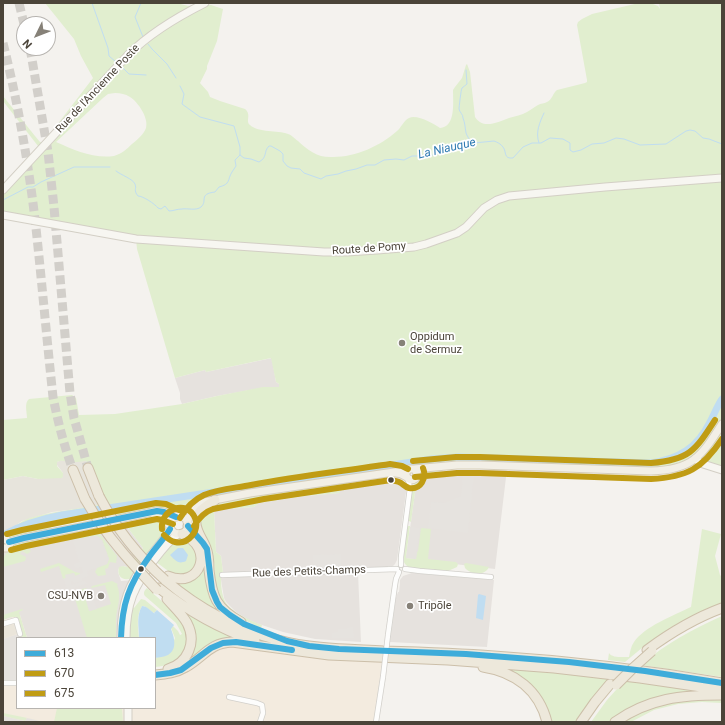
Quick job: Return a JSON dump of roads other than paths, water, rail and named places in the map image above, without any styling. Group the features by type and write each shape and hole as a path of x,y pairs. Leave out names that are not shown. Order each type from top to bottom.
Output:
{"highway":[{"path":"88,468 99,496 115,523 131,545 194,602 226,620 259,634 292,643 315,647 549,660 641,671 722,683"},
{"path":"72,470 85,499 108,534 137,569 158,589 184,618 189,627 191,638 188,653 180,663 171,668 156,670"},
{"path":"211,501 200,512 196,520 197,529 206,547 212,591 217,601 222,609 230,616 246,625 292,643"},
{"path":"187,524 206,547"},
{"path":"166,578 177,579 188,577 196,572 200,565 201,554 198,546 191,539 180,534"},
{"path":"158,589 189,610 226,630 267,644 300,652"},
{"path":"650,651 664,638 681,627 704,615 722,608"},
{"path":"581,722 595,702 630,665 671,638 722,612"},
{"path":"156,674 170,673 181,670 210,648 228,642 339,656 448,660 588,671 722,690"},
{"path":"448,660 493,669 517,679 537,698 547,722"},
{"path":"586,722 613,684"},
{"path":"615,722 638,709 662,700 696,695 722,695"}],"main road":[{"path":"170,527 172,519 195,504 263,491 391,472 411,475 438,467 458,466 659,470 680,467 695,459 702,453 722,424"},
{"path":"152,513 164,518 173,533 180,534 186,530 191,514 211,501"},
{"path":"6,544 24,538 161,512 184,518 187,524"}],"street":[{"name":"Rue de l'Ancienne Poste","path":"3,190 128,55 142,42 164,26 205,3"},
{"name":"Route de Pomy","path":"3,215 136,239 324,252 347,252 414,247 441,239 457,233 466,227 484,208 497,200 509,196 722,178"},
{"path":"695,459 703,464 722,470"},
{"path":"376,722 395,585 401,569 401,557 411,475"},
{"path":"121,637 123,609 130,586 142,567 166,536 170,527"},
{"path":"126,637 128,606 136,585 171,540 180,534"},
{"path":"3,554 6,544"},
{"name":"Rue des Petits-Champs","path":"222,575 401,569 491,577"},
{"path":"3,624 16,620 20,634"},
{"path":"3,683 16,683"},
{"path":"229,697 262,705 260,722"},
{"path":"128,709 128,722"}],"water":[{"path":"675,453 678,461 669,462 668,458"},
{"path":"178,548 183,548 188,555 186,561 179,562 170,555"},
{"path":"479,594 486,596 483,620 476,618"},
{"path":"142,606 144,606 155,614 154,613 157,610 174,625 171,629 174,639 174,646 173,650 168,655 156,658 156,637 139,637 138,618"}],"waterway":[{"path":"92,3 108,48 109,56 116,62"},
{"path":"141,3 135,17 143,37"},
{"path":"148,44 167,64 176,78"},
{"path":"122,67 129,74 146,75"},
{"path":"466,70 467,84 462,88 459,109 463,115 466,133 470,141"},
{"path":"116,171 134,182 138,196 149,200 158,208 161,209 165,206 169,211 199,208 203,205 207,194 215,192 219,187 227,183 236,166 235,160 240,155 240,147 234,126 200,117 182,104 184,94 180,86"},
{"path":"539,143 538,131 544,113"},
{"name":"La Niauque","path":"240,155 244,158 259,162 264,158 267,148 271,146 283,154 283,161 287,166 300,169 304,173 321,179 326,176 367,165 375,165 384,160 404,160 412,156 429,156 470,142 495,141 502,146 506,156 510,158 513,158 523,147 532,143 541,143 550,138 563,139 570,143 570,150 573,152 581,150 592,144 604,143 616,138 624,139 640,145 666,144 690,130 695,131 703,138 722,144"},
{"path":"3,200 28,187 33,187 74,167 110,167"},
{"path":"5,534 33,522 62,515 432,459 458,457 651,463 670,459 686,451 693,445 705,431 722,399"}],"tunnel":[{"path":"19,3 22,16"},
{"path":"3,43 18,112 30,181 53,397 73,470"},
{"path":"31,56 48,152 70,393 74,418 88,468"}],"place":[{"name":"Oppidum de Sermuz","path":"402,343"},
{"name":"CSU-NVB","path":"101,596"},
{"name":"Tripōle","path":"410,606"}]}
